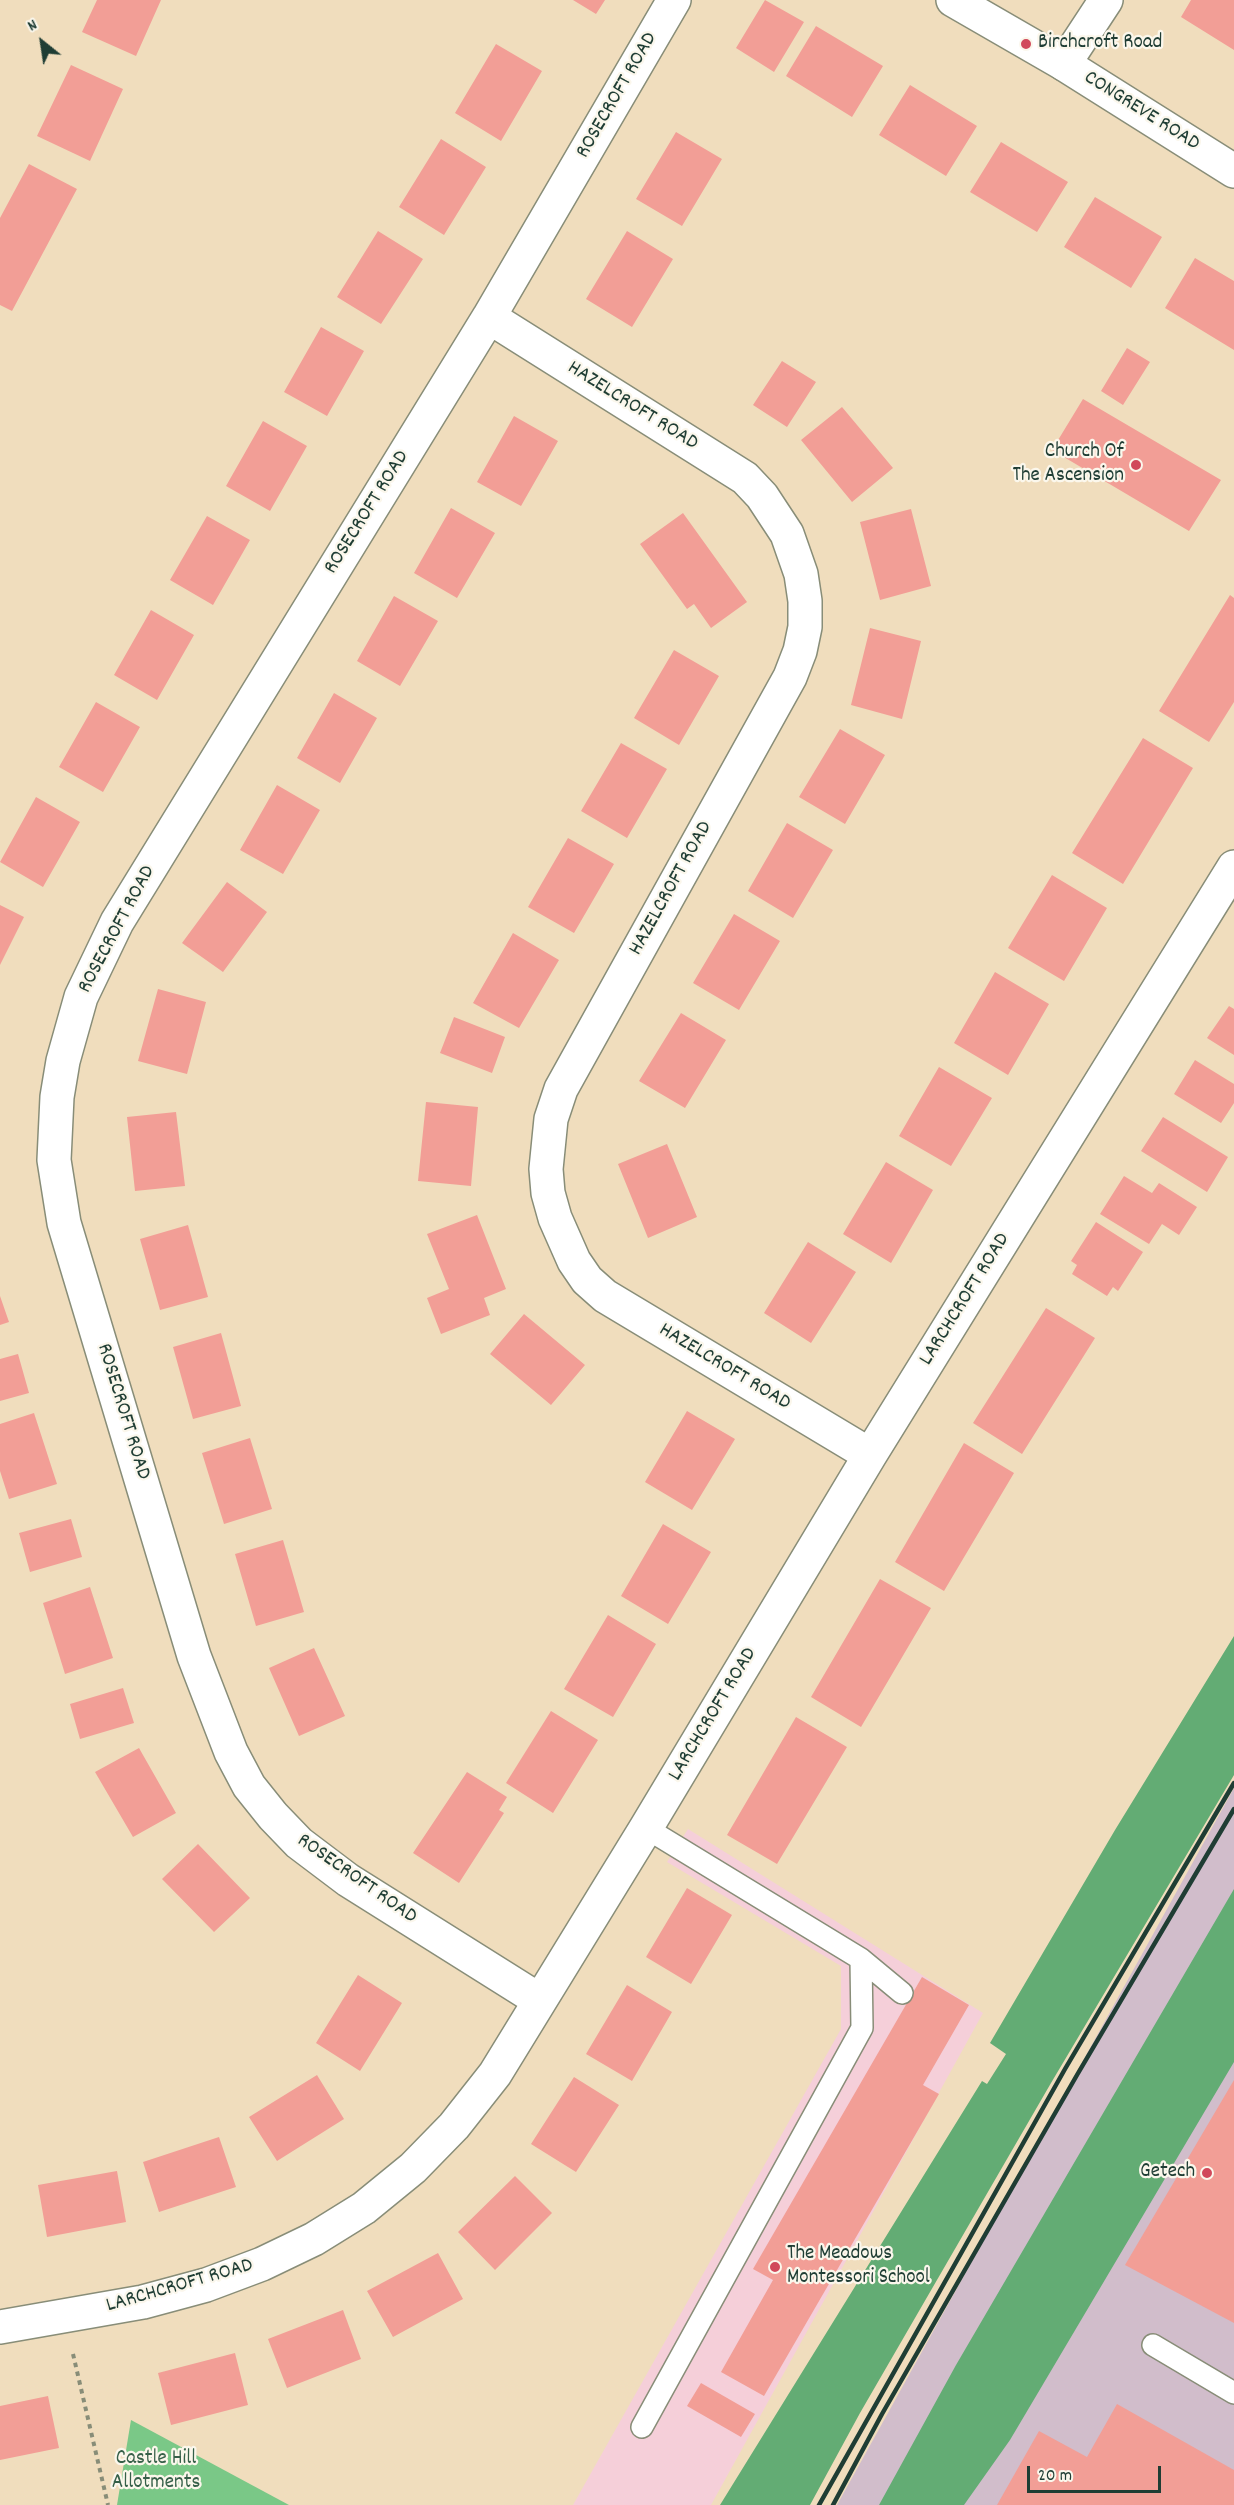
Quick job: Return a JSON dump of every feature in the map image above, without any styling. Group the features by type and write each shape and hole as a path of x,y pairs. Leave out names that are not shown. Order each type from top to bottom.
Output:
{"street":[{"name":"ROSECROFT ROAD","path":"540,2000 348,1880 299,1843 249,1786 227,1742 194,1656 64,1223 54,1160 57,1097 63,1061 81,997 117,922 489,317 674,0"},
{"name":"CONGREVE ROAD","path":"953,0 1064,64 1234,171"},
{"path":"1064,64 1106,0"},
{"name":"HAZELCROFT ROAD","path":"489,317 745,478 762,496 787,534 801,574 805,601 804,635 790,677 561,1089 551,1119 546,1169 548,1193 555,1218 574,1261 587,1280 605,1296 870,1455"},
{"name":"LARCHCROFT ROAD","path":"0,2327 143,2302 206,2284 262,2264 314,2239 364,2208 413,2168 454,2126 495,2074 870,1455 1234,867"}],"lane":[{"path":"646,1828 861,1959 902,1993"},
{"path":"642,2427 862,2028 861,1959"},
{"path":"1153,2345 1234,2393"}],"path":[{"path":"66,2317 108,2505"}],"shaded area":[{"path":"1234,1788 1234,2505 837,2505"},
{"name":"The Meadows Montessori School","path":"688,1829 983,2013 711,2505 573,2505 841,2029 841,1966 667,1862"}],"green space":[{"path":"1234,1636 1234,1775 1051,2083 860,2413 810,2505 720,2505 982,2081 987,2084 1006,2054 990,2043 1115,1830"},
{"path":"1234,1889 1234,2062 1010,2440 964,2505 879,2505 956,2365"},
{"name":"Castle Hill Allotments","path":"131,2420 289,2505 117,2505"}],"building":[{"path":"97,0 161,0 136,56 82,32"},
{"path":"573,0 605,0 596,14"},
{"path":"765,0 804,22 774,72 736,48"},
{"path":"1191,0 1234,0 1234,50 1181,17"},
{"path":"816,26 883,66 852,117 786,76"},
{"path":"496,44 542,71 501,141 455,113"},
{"path":"71,65 123,89 90,161 37,136"},
{"path":"910,85 977,126 946,176 879,135"},
{"path":"676,132 722,159 682,226 636,199"},
{"path":"441,139 486,167 444,235 399,207"},
{"path":"1001,142 1068,182 1037,232 970,192"},
{"path":"29,164 77,189 12,311 0,305 0,218"},
{"path":"1095,197 1162,237 1131,288 1064,247"},
{"path":"378,231 423,259 381,324 337,297"},
{"path":"627,231 673,259 632,327 586,299"},
{"path":"1195,258 1234,281 1234,350 1165,308"},
{"path":"321,327 364,351 327,416 284,392"},
{"path":"1127,348 1150,362 1123,405 1101,391"},
{"path":"782,361 816,382 787,427 753,405"},
{"name":"Church Of The Ascension","path":"1083,399 1221,480 1189,531 1052,450"},
{"path":"842,407 893,468 852,502 801,440"},
{"path":"514,416 558,441 521,506 477,482"},
{"path":"263,421 307,446 270,511 226,486"},
{"path":"451,508 495,533 457,598 414,573"},
{"path":"911,509 931,586 880,600 860,522"},
{"path":"683,513 747,602 711,628 694,604 687,609 640,544"},
{"path":"207,516 250,540 213,605 170,580"},
{"path":"1230,595 1234,598 1234,702 1209,742 1159,711"},
{"path":"394,596 438,621 400,686 357,661"},
{"path":"151,610 194,635 157,700 114,675"},
{"path":"870,628 921,641 902,719 851,705"},
{"path":"674,650 719,676 679,745 634,718"},
{"path":"334,693 377,718 340,783 297,758"},
{"path":"96,702 140,727 103,792 59,767"},
{"path":"840,729 885,755 845,824 799,797"},
{"path":"1143,738 1193,768 1123,884 1072,853"},
{"path":"621,743 667,769 627,838 581,811"},
{"path":"277,785 320,810 283,874 240,850"},
{"path":"36,797 80,822 43,887 0,862"},
{"path":"787,823 833,850 793,918 748,891"},
{"path":"568,838 614,864 574,933 528,907"},
{"path":"1052,875 1107,908 1064,981 1008,948"},
{"path":"227,882 267,912 223,972 182,943"},
{"path":"0,905 24,917 0,965"},
{"path":"734,914 780,941 739,1010 693,983"},
{"path":"513,933 559,960 519,1028 473,1003"},
{"path":"995,972 1049,1004 1008,1075 954,1043"},
{"path":"158,989 206,1002 187,1074 138,1061"},
{"path":"1229,1006 1234,1009 1234,1055 1207,1038"},
{"path":"681,1013 726,1040 685,1108 639,1081"},
{"path":"454,1017 505,1037 492,1073 440,1053"},
{"path":"1195,1060 1234,1084 1234,1103 1221,1123 1174,1094"},
{"path":"939,1067 992,1098 951,1166 899,1136"},
{"path":"426,1102 478,1107 471,1186 418,1181"},
{"path":"176,1112 185,1186 135,1191 127,1117"},
{"path":"1163,1117 1228,1157 1207,1192 1141,1151"},
{"path":"667,1144 697,1217 648,1238 618,1164"},
{"path":"886,1162 933,1190 891,1263 843,1234"},
{"path":"1124,1176 1152,1193 1159,1183 1197,1207 1179,1235 1162,1224 1149,1244 1100,1214"},
{"path":"477,1215 506,1289 484,1298 490,1315 441,1334 427,1298 449,1289 427,1234"},
{"path":"1096,1222 1143,1252 1118,1291 1113,1287 1107,1296 1072,1274 1077,1265 1071,1261"},
{"path":"188,1225 208,1297 160,1310 140,1239"},
{"path":"808,1242 856,1272 811,1343 764,1313"},
{"path":"0,1296 9,1322 0,1325"},
{"path":"1046,1308 1095,1338 1022,1454 973,1423"},
{"path":"524,1314 585,1365 551,1405 490,1354"},
{"path":"221,1333 241,1406 193,1419 173,1347"},
{"path":"18,1354 29,1393 0,1401 0,1359"},
{"path":"687,1411 735,1439 692,1510 645,1482"},
{"path":"34,1413 57,1484 9,1499 0,1471 0,1424"},
{"path":"250,1438 272,1509 224,1524 202,1453"},
{"path":"964,1443 1014,1473 944,1591 895,1562"},
{"path":"71,1519 82,1557 30,1572 19,1533"},
{"path":"663,1524 711,1552 668,1624 621,1596"},
{"path":"283,1540 304,1612 256,1626 235,1554"},
{"path":"880,1579 931,1608 861,1727 811,1697"},
{"path":"90,1587 113,1658 65,1674 43,1603"},
{"path":"608,1615 656,1644 613,1717 564,1689"},
{"path":"314,1648 345,1716 299,1736 269,1668"},
{"path":"123,1688 134,1723 80,1739 70,1704"},
{"path":"551,1711 598,1740 553,1813 506,1783"},
{"path":"796,1717 847,1747 777,1864 727,1835"},
{"path":"139,1748 176,1813 133,1837 95,1772"},
{"path":"467,1772 507,1797 499,1810 504,1813 459,1883 413,1853"},
{"path":"198,1844 250,1898 214,1932 162,1879"},
{"path":"687,1888 732,1915 691,1984 646,1957"},
{"path":"358,1975 402,2003 360,2071 316,2043"},
{"path":"922,1977 969,2005 923,2085 939,2094 764,2396 721,2372 773,2280 753,2269"},
{"path":"627,1985 672,2012 632,2081 586,2054"},
{"path":"317,2075 344,2119 277,2161 249,2117"},
{"path":"574,2077 619,2105 576,2172 531,2144"},
{"name":"Getech","path":"1234,2080 1234,2323 1125,2265"},
{"path":"219,2137 236,2187 159,2212 143,2162"},
{"path":"117,2171 126,2222 47,2237 38,2185"},
{"path":"515,2176 552,2213 495,2270 458,2232"},
{"path":"438,2253 463,2299 393,2337 367,2291"},
{"path":"343,2310 361,2359 287,2388 268,2339"},
{"path":"235,2353 248,2405 171,2425 158,2373"},
{"path":"701,2383 755,2414 741,2437 687,2406"},
{"path":"48,2396 59,2448 0,2460 0,2406"},
{"path":"1117,2404 1234,2470 1234,2505 997,2505 1039,2431 1087,2457"}],"railway":[{"path":"819,2505 1065,2069 1234,1783"},
{"path":"833,2505 882,2414 1077,2075 1234,1809"}],"place":[{"name":"Birchcroft Road","path":"1026,44"},
{"name":"Church Of The Ascension","path":"1136,465"},
{"name":"Getech","path":"1207,2173"},
{"name":"The Meadows Montessori School","path":"775,2267"}]}
